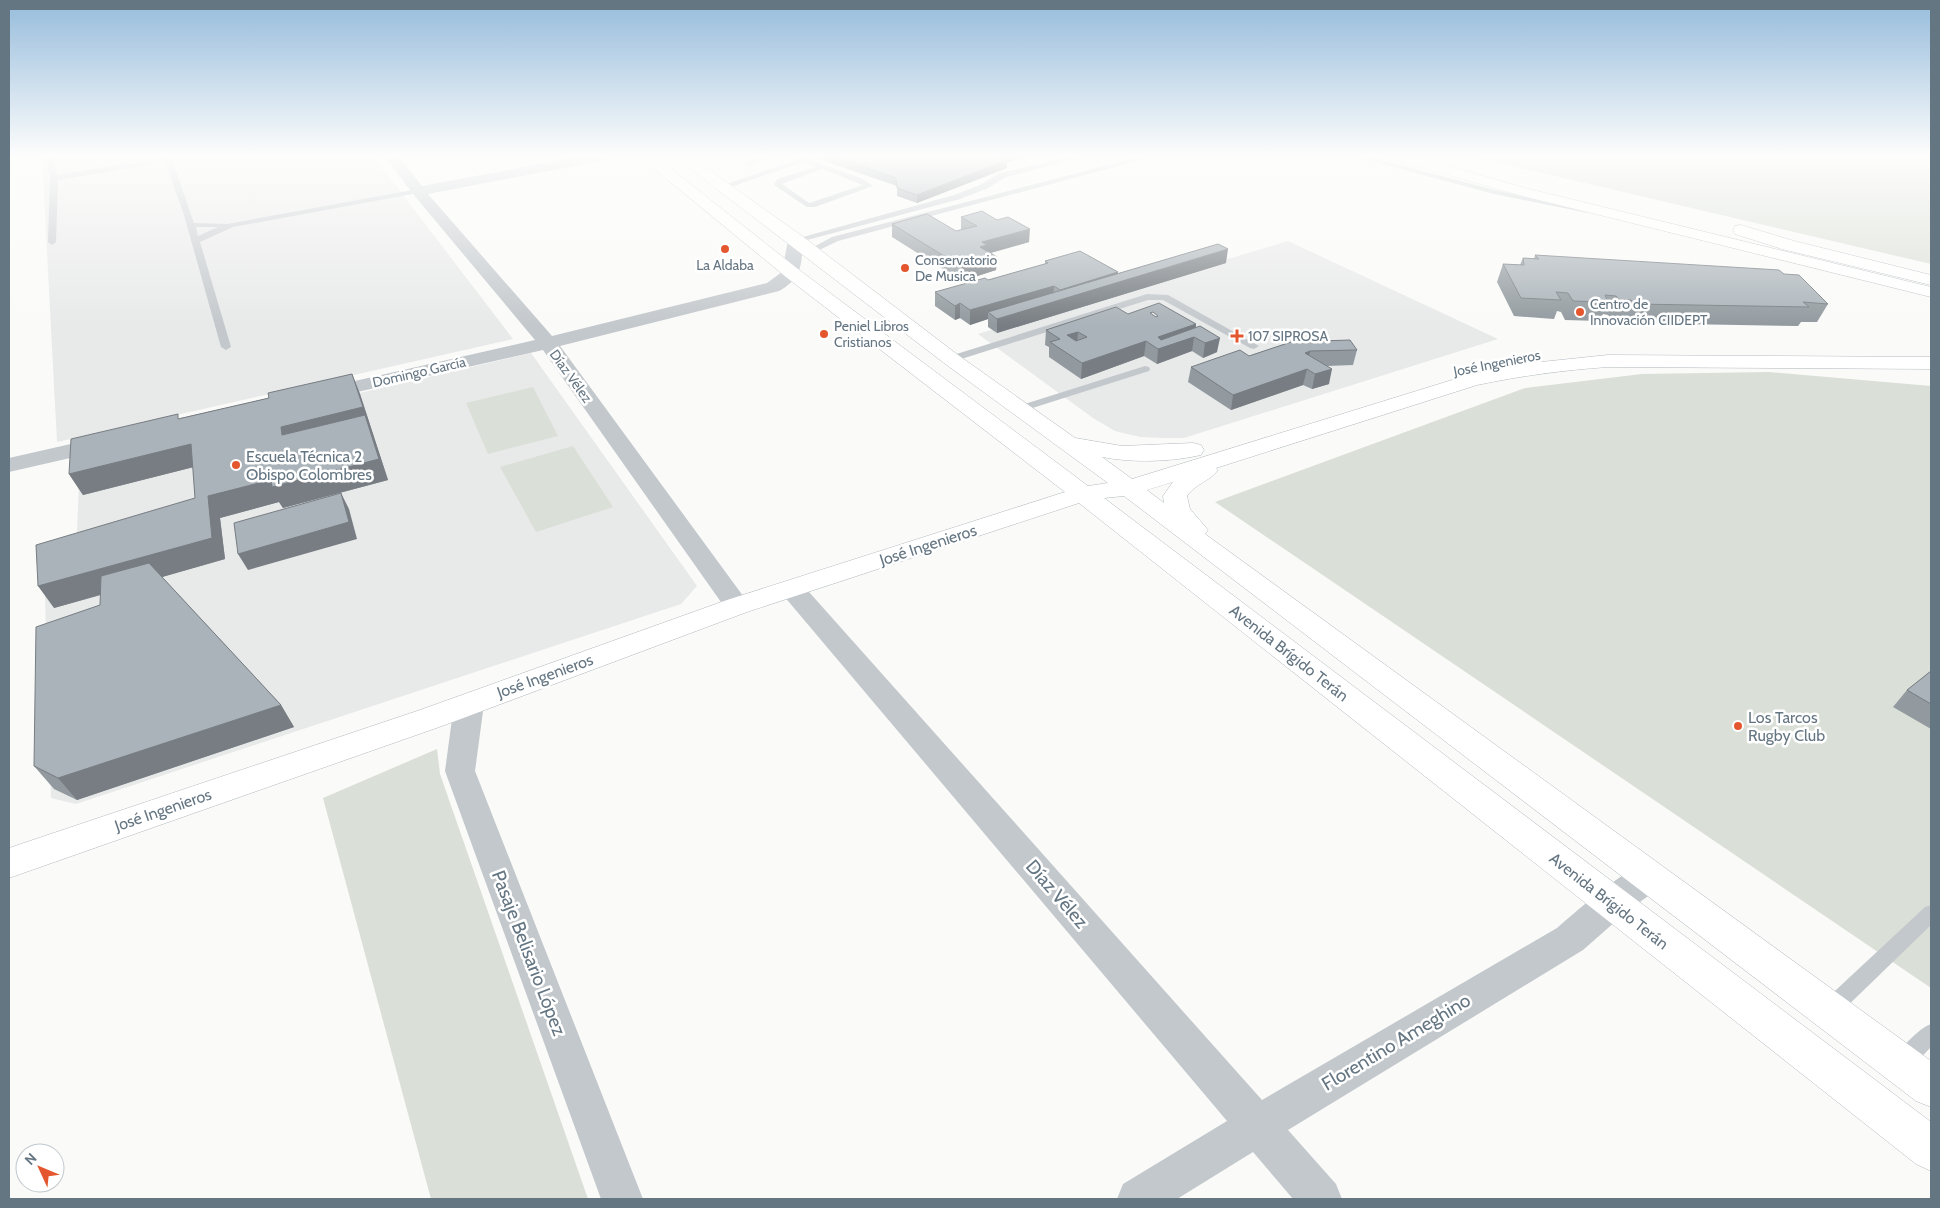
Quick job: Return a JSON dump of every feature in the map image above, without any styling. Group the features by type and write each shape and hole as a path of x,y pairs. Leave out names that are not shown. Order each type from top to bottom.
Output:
{"main road":[{"name":"Avenida Brígido Terán","path":"717,213 792,273 1083,494 1931,1149"},
{"name":"Avenida Brígido Terán","path":"758,213 951,359 1121,481 1221,559 1931,1086"},
{"path":"1613,213 1931,293"},
{"path":"1673,213 1931,274"},
{"path":"1741,230 1788,245 1931,280"},
{"name":"José Ingenieros","path":"9,863 469,704 737,606 1121,481 1193,450 1416,381 1505,360 1554,353 1644,348 1931,350"},
{"name":"José Ingenieros","path":"1121,481 1225,459 1437,390 1518,370 1568,363 1608,361 1931,363"},
{"path":"1048,429 1078,444 1120,454 1193,450"},
{"path":"1221,559 1178,510 1175,496 1184,483 1225,459"}],"street":[{"name":"Díaz Vélez","path":"437,213 548,343 737,606"},
{"path":"792,273 793,252 803,246"},
{"name":"Domingo García","path":"306,398 548,343 773,287 784,282 792,273"},
{"path":"9,465 124,439"},
{"name":"Díaz Vélez","path":"792,589 1322,1199"},
{"name":"Pasaje Belisario López","path":"469,704 460,771 622,1199"},
{"name":"Florentino Ameghino","path":"1138,1199 1258,1125 1570,939 1612,903 1648,876"}],"lane":[{"path":"52,242 53,213"},
{"path":"186,213 226,347"},
{"path":"190,225 231,225 295,213"},
{"path":"803,246 906,213"},
{"path":"803,246 933,213"},
{"path":"1601,213 1665,226"},
{"path":"194,241 231,225"},
{"path":"951,359 1157,296 1165,297 1254,346"},
{"path":"1019,409 1145,369"},
{"path":"1828,1010 1931,913"},
{"path":"1901,1064 1931,1033"}],"shaded area":[{"path":"45,213 417,213 513,339 57,442"},
{"path":"1715,213 1931,213 1931,264"},
{"name":"107 SIPROSA","path":"1288,241 1498,339 1184,438 1162,438 1140,437 1115,431 1093,418 978,334"},
{"path":"531,353 697,586 681,604 76,804 51,798 44,565 76,555 80,458"},
{"name":"Los Tarcos Rugby Club","path":"1769,372 1931,386 1931,988 1215,502 1525,388 1642,374"},
{"path":"533,387 558,436 488,454 466,403"},
{"path":"573,446 613,507 536,532 500,467"},
{"path":"437,749 440,774 588,1199 431,1199 323,798"}],"building":[{"path":"974,213 986,213 997,220 1008,217 1030,229 982,242 987,245 980,247 997,257 962,267 892,224 927,214 956,231 977,226 961,217"},
{"path":"1218,244 1228,249 997,319 988,312"},
{"path":"1080,251 1118,272 1060,290 1054,286 970,310 960,303 955,306 935,292 985,278 988,280 1048,263 1045,261"},
{"path":"1535,255 1779,270 1784,274 1799,275 1828,304 1803,302 1809,307 1635,304 1631,300 1619,300 1616,296 1605,295 1608,302 1573,301 1568,293 1556,292 1561,300 1521,298 1503,264 1524,265 1523,258 1539,259"},
{"path":"1159,303 1196,324 1158,337 1161,340 1200,326 1220,338 1205,343 1194,337 1158,349 1146,341 1082,363 1050,342 1060,339 1046,330 1116,307 1128,314","holes":["1078,332 1087,337 1076,341 1067,335"]},
{"path":"1350,340 1357,350 1310,351 1305,353 1332,369 1315,374 1307,369 1233,395 1191,367 1240,350 1249,356 1291,342"},
{"path":"352,374 363,407 281,427 282,435 365,415 379,459 272,487 271,480 208,496 212,538 38,586 36,545 195,498 191,444 69,474 71,439 178,414 178,419 269,398 268,393"},
{"path":"341,493 349,522 238,554 234,523"},
{"path":"149,563 281,705 58,778 34,766 36,627 100,605 101,576"},
{"path":"1931,671 1931,704 1907,690"}],"place":[{"name":"La Aldaba","path":"725,249"},
{"name":"Conservatorio De Musica","path":"905,268"},
{"name":"Centro de Innovación CIIDEPT","path":"1580,312"},
{"name":"Peniel Libros Cristianos","path":"824,334"},
{"name":"107 SIPROSA","path":"1237,336"},
{"name":"Escuela Técnica 2 Obispo Colombres","path":"236,465"},
{"name":"Los Tarcos Rugby Club","path":"1738,726"}]}
